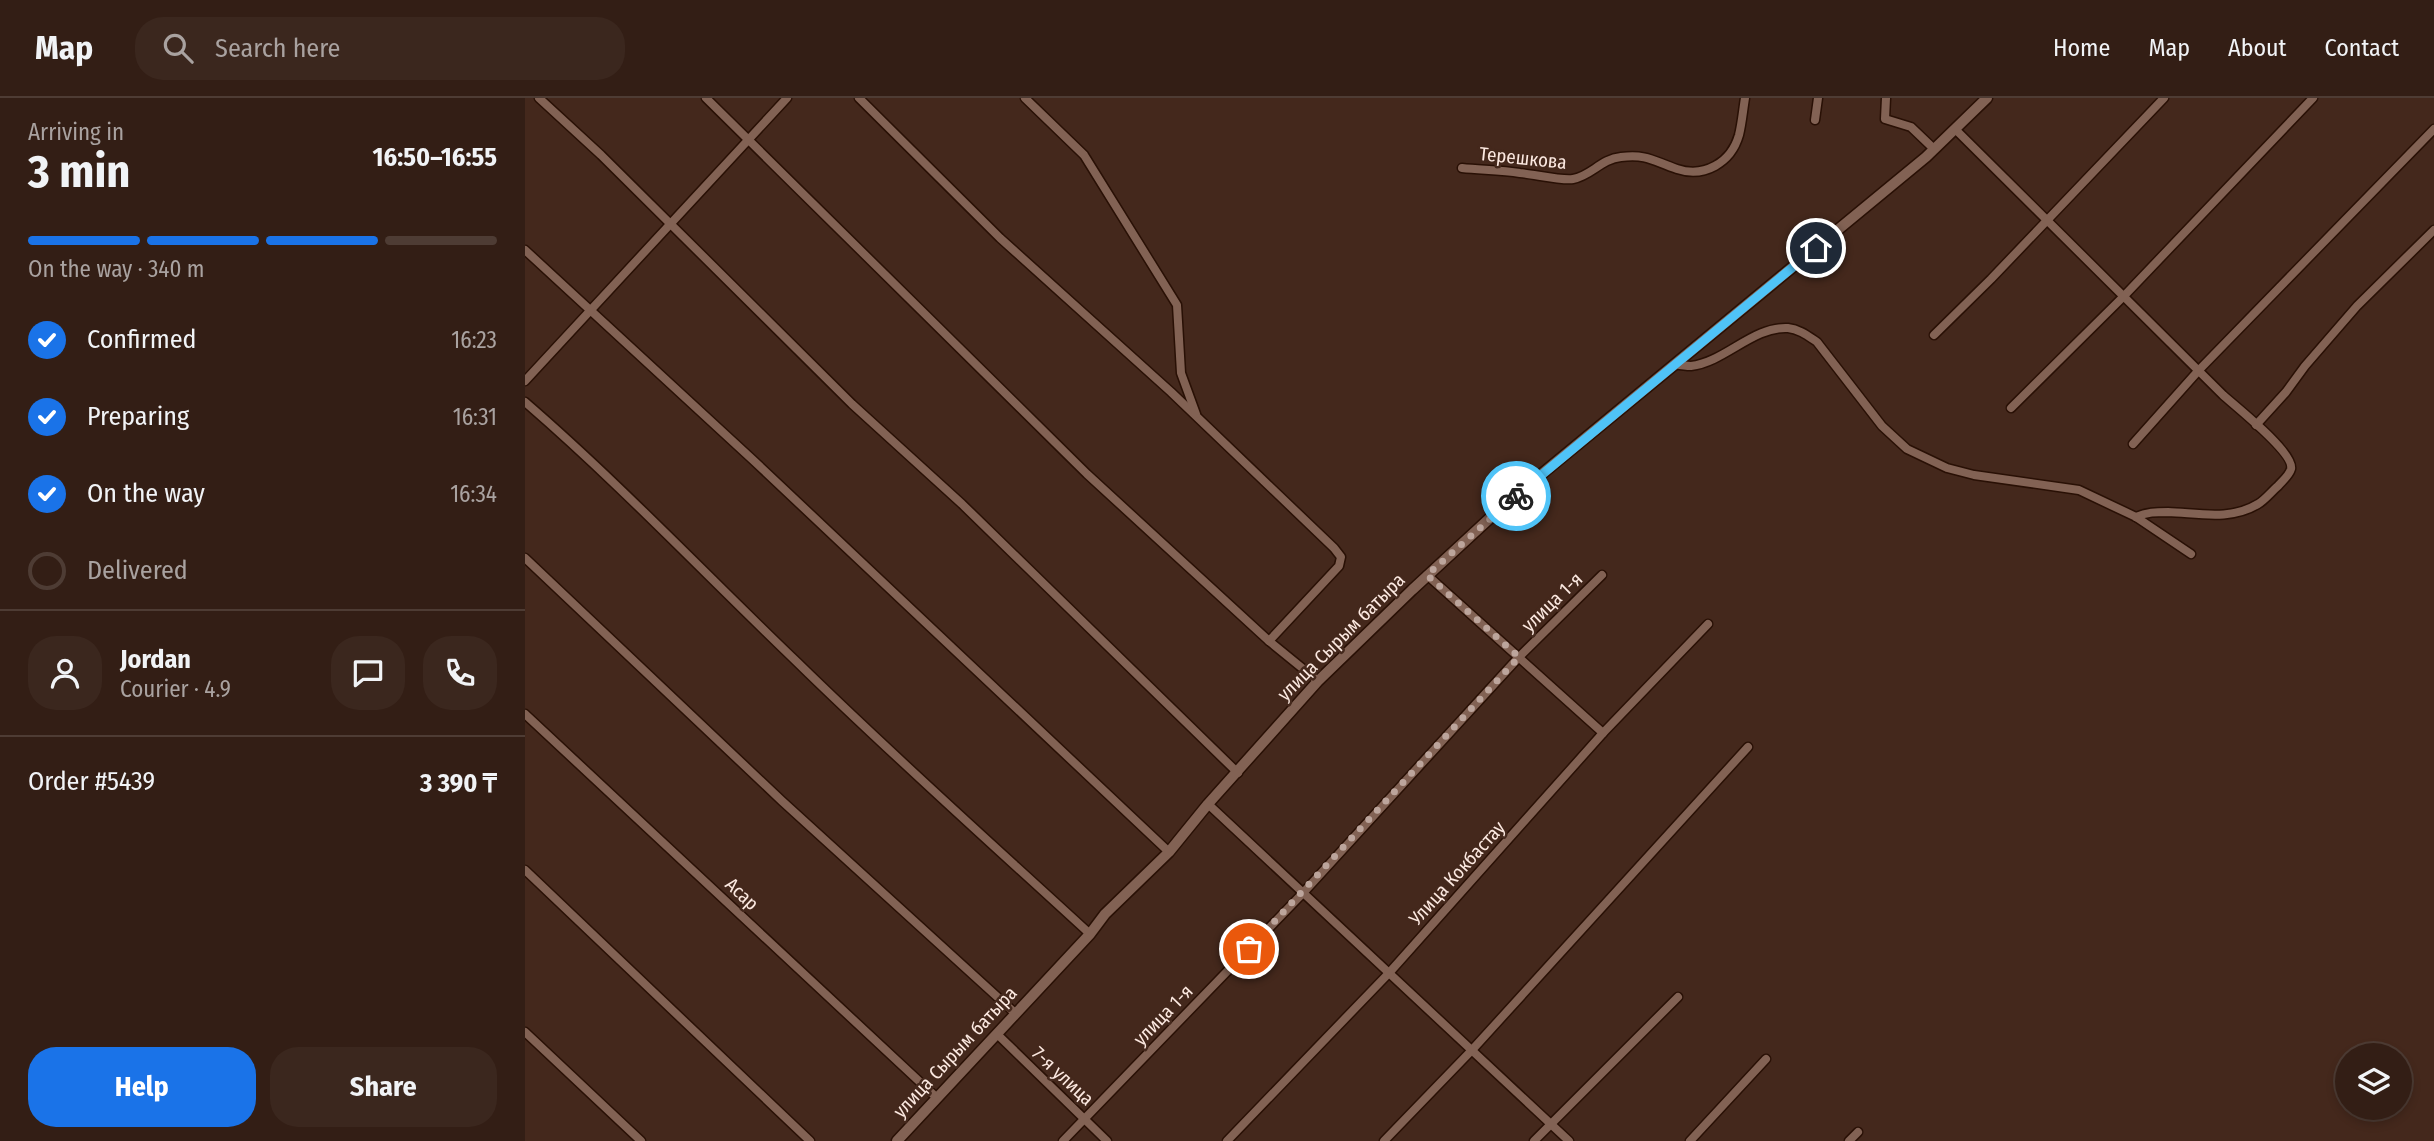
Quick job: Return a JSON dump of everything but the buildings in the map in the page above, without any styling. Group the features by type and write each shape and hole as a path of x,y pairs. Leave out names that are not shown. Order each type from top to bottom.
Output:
{"street":[{"path":"539,98 601,155 852,404 962,504 1238,773"},
{"path":"706,98 1087,474 1269,641 1318,681"},
{"path":"525,381 787,98"},
{"path":"859,98 1000,238 1197,416 1341,557 1339,566 1269,641"},
{"path":"1025,98 1084,155 1177,305 1181,373 1197,416"},
{"name":"Терешкова","path":"1462,168 1518,172 1570,180 1581,177 1608,159 1646,156 1678,170 1695,173 1711,169 1732,150 1739,134 1745,98"},
{"path":"1815,120 1818,98"},
{"path":"1886,98 1885,119 1911,127 1934,149"},
{"name":"улица Сырым батыра","path":"897,1141 1090,934 1105,914 1169,852 1208,804 1318,681 1427,575 1503,506 1934,149 1986,98"},
{"path":"1934,335 2164,98"},
{"path":"2011,408 2124,296 2313,98"},
{"path":"2133,444 2199,370 2434,128"},
{"path":"1955,129 2289,458 2291,468 2287,477 2259,504 2230,514 2212,516 2156,512 2136,517"},
{"path":"2256,425 2286,393 2305,366 2357,306 2434,230"},
{"path":"525,250 1169,852"},
{"path":"1675,364 1692,366 1720,356 1773,330 1786,328 1804,333 1817,342 1882,426 1907,449 1947,468 1974,475 2079,490 2136,517 2190,554"},
{"path":"525,402 627,494 697,566 861,724 1090,934"},
{"path":"525,558 773,792 1015,1013"},
{"path":"1427,575 1604,733"},
{"name":"улица 1-я","path":"1063,1141 1303,893 1519,657 1602,575"},
{"name":"Улица Кокбастау","path":"1227,1141 1389,973 1604,733 1708,624"},
{"name":"Асар","path":"525,715 936,1097"},
{"path":"1384,1141 1472,1050 1748,747"},
{"path":"1208,804 1569,1141"},
{"path":"525,870 810,1141"},
{"path":"1534,1141 1678,997"},
{"path":"525,1032 641,1141"},
{"name":"7-я улица","path":"996,1034 1107,1141"},
{"path":"1690,1141 1766,1059"},
{"path":"1849,1141 1858,1132"}],"way so far":[{"path":"1249,949 1519,657 1427,575 1516,496"}],"route":[{"path":"1516,496 1816,248"}]}
